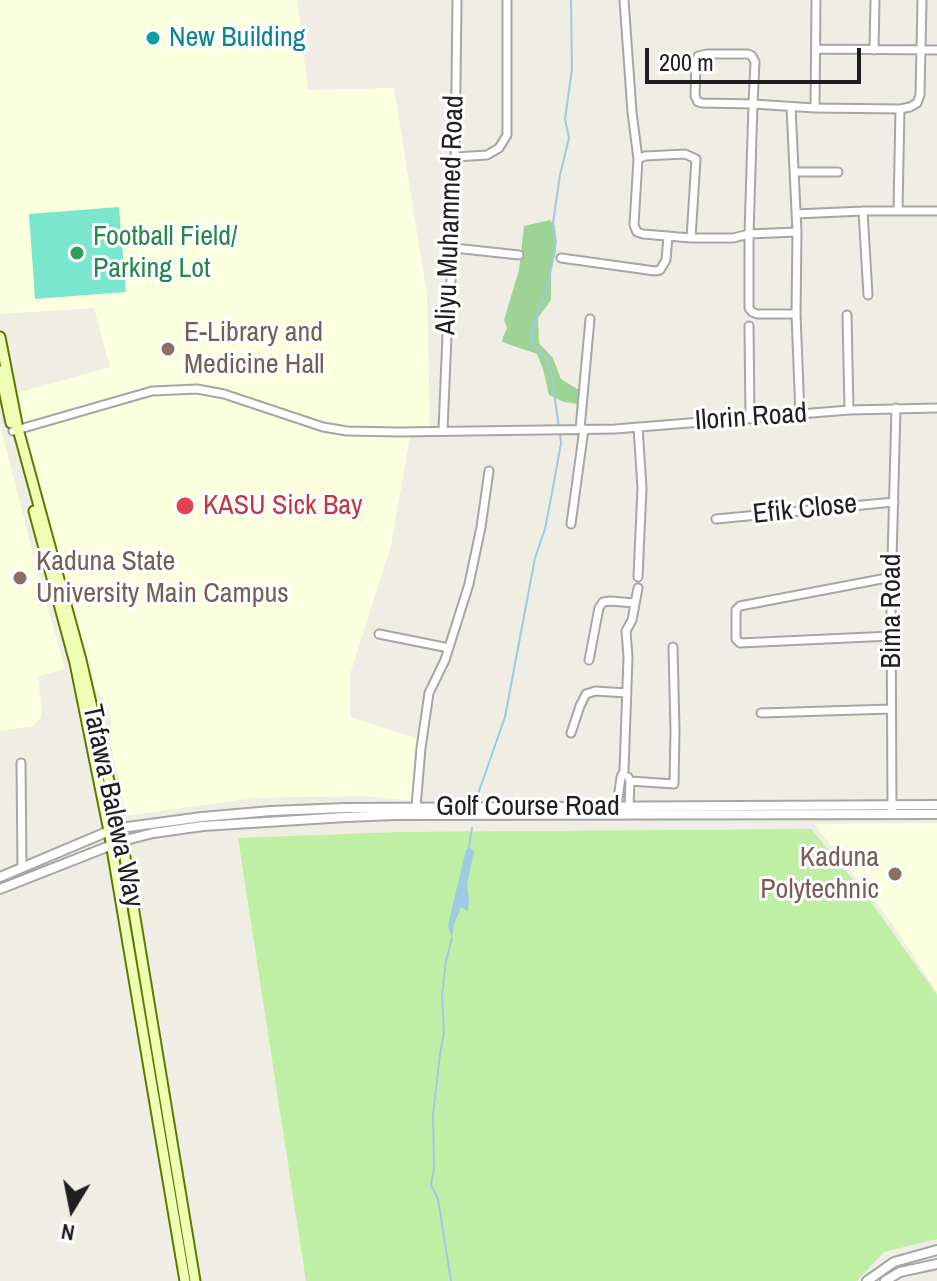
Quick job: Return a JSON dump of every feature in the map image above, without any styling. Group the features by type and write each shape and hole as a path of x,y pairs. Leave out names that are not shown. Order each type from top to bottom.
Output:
{"main road":[{"name":"Tafawa Balewa Way","path":"0,337 16,430 75,663 109,831 185,1281"},
{"name":"Tafawa Balewa Way","path":"0,371 81,660 120,828 195,1281"}],"street":[{"name":"Aliyu Muhammed Road","path":"443,430 454,248 457,0"},
{"path":"455,157 487,155 499,148 507,135 507,0"},
{"path":"624,0 638,159 634,225 637,232 691,238 797,232"},
{"path":"815,108 816,0"},
{"path":"874,50 875,0"},
{"path":"796,314 757,314 749,308 749,234 753,104 755,62 748,54 698,56 695,96 698,102 753,104 815,108 900,109 917,103 920,95 922,0"},
{"path":"817,49 937,50"},
{"path":"791,107 800,415"},
{"path":"898,210 900,109"},
{"path":"638,159 685,154 696,159 691,238"},
{"path":"794,172 838,172"},
{"path":"863,211 868,295"},
{"path":"796,214 937,211"},
{"path":"561,258 660,270 666,260 668,236"},
{"path":"454,248 519,255"},
{"path":"847,315 849,410"},
{"path":"571,524 590,319"},
{"path":"749,326 750,419"},
{"name":"Ilorin Road","path":"16,430 152,391 197,389 224,394 323,427 360,432 638,427 849,410 937,408"},
{"name":"Bima Road","path":"892,810 891,636 896,408"},
{"path":"638,427 642,488 638,577"},
{"path":"416,807 429,693 449,648 469,584 484,514 489,471"},
{"name":"Efik Close","path":"716,519 894,502"},
{"path":"891,636 740,643 736,639 736,610 740,606 892,577"},
{"path":"617,806 624,771 626,631 632,620 638,588"},
{"path":"589,660 599,608 603,602 635,603"},
{"path":"379,634 449,648"},
{"path":"630,781 674,784 673,647"},
{"path":"571,733 586,694 595,691 627,693"},
{"path":"761,713 891,709"},
{"path":"21,763 22,868"},
{"path":"624,771 630,781 629,806"},
{"name":"Golf Course Road","path":"0,877 120,828 271,811 892,810 937,805"},
{"name":"Golf Course Road","path":"0,889 110,845 153,833 346,812 416,807 629,806 892,810 937,814"},
{"path":"867,1281 894,1262 937,1250"},
{"path":"885,1281 900,1272 937,1264"}],"shaded area":[{"path":"0,0 297,0 308,90 394,88 427,295 430,436 410,437 391,546 350,674 350,717 419,739 414,801 364,796 254,798 126,816 110,740 111,719 106,703 96,690 13,394 110,367 94,308 0,314"},
{"name":"Kaduna State University Main Campus","path":"0,425 65,669 38,676 42,715 34,726 0,731"},
{"name":"Kaduna Polytechnic","path":"937,823 937,992 893,925 814,824"}],"green space":[{"name":"Football Field/ Parking Lot","path":"119,207 126,292 35,299 29,214"},
{"path":"550,220 555,226 556,251 551,272 551,300 538,318 539,343 553,358 561,379 579,390 578,404 549,395 537,354 502,342 507,328 504,320 519,270 524,226"},
{"path":"811,829 869,899 937,995 937,1239 884,1252 857,1281 306,1281 238,838 398,832"}],"water":[{"path":"469,847 474,851 467,884 468,911 461,907 452,938 448,926"}],"waterway":[{"path":"559,428 547,359 531,340 548,285 556,242 553,223 569,138 565,119 572,69 571,0"},
{"path":"478,794 505,717 535,558 552,493 560,434"},
{"path":"469,847 472,828"},
{"path":"451,1281 438,1199 431,1185 434,1168 433,1115 444,1032 442,995 452,938"}],"place":[{"name":"New Building","path":"153,38"},
{"name":"Football Field/ Parking Lot","path":"77,253"},
{"name":"E-Library and Medicine Hall","path":"168,349"},
{"name":"KASU Sick Bay","path":"185,506"},
{"name":"Kaduna State University Main Campus","path":"20,578"},
{"name":"Kaduna Polytechnic","path":"895,874"}]}
